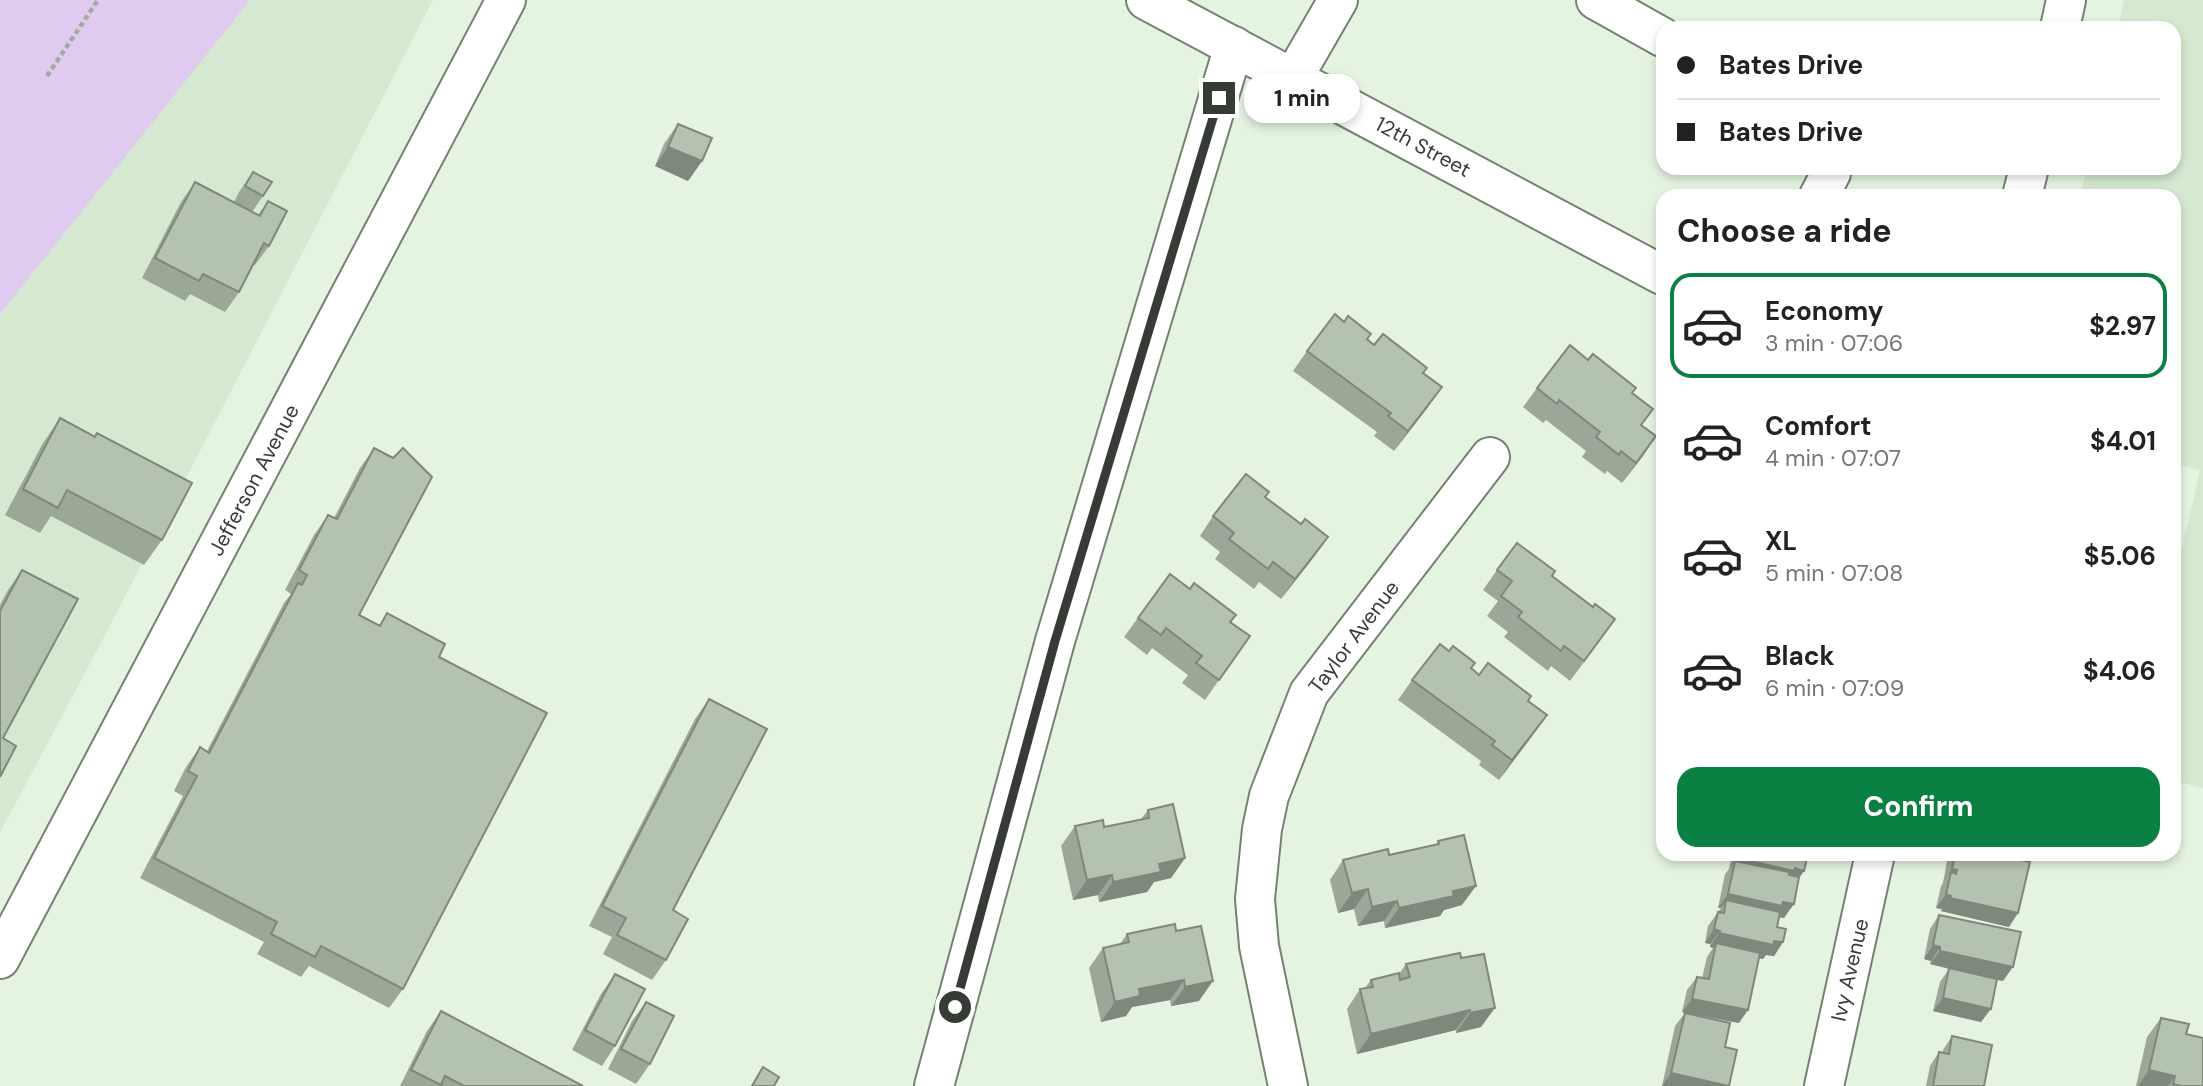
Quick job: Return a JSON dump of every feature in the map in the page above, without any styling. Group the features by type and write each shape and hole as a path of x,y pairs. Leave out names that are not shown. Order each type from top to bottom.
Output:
{"street":[{"name":"Jefferson Avenue","path":"0,959 506,0"},
{"name":"12th Street","path":"1146,0 1656,272"},
{"path":"1293,78 1338,0"},
{"path":"1596,0 1656,34"},
{"path":"2062,21 2066,0"},
{"path":"934,1086 1055,641 1234,46"},
{"name":"Taylor Avenue","path":"1288,1086 1259,946 1255,899 1262,829 1269,796 1309,693 1490,457"},
{"name":"Ivy Avenue","path":"1824,1086 1873,861"}],"path":[{"path":"47,76 98,0"}],"shaded area":[{"path":"0,0 433,0 0,833"},
{"path":"0,0 250,0 0,314"},
{"path":"2124,0 2203,0 2203,788 2181,783 2181,553 2200,470 2181,466 2181,189 2082,189 2085,175 2181,175 2181,21 2120,21"}],"building":[{"path":"678,124 712,138 702,161 668,147"},
{"path":"253,172 272,182 263,196 245,186"},
{"path":"195,182 260,216 268,201 287,211 269,246 264,243 239,292 203,274 199,281 155,258"},
{"path":"1335,314 1344,322 1348,316 1371,334 1367,339 1374,345 1383,334 1427,368 1423,373 1442,387 1408,431 1388,416 1391,413 1307,351"},
{"path":"1570,345 1588,360 1593,354 1636,388 1632,393 1653,409 1641,425 1656,436 1636,463 1621,451 1619,455 1596,437 1600,432 1559,400 1557,404 1537,388"},
{"path":"60,418 95,437 97,433 192,483 162,540 67,490 58,508 23,489"},
{"path":"374,448 393,458 403,448 432,477 359,615 380,626 387,613 445,644 439,657 547,713 403,989 321,946 315,957 271,934 277,922 154,858 197,776 188,771 200,747 209,753 298,583 302,585 307,575 299,570 328,515 337,519"},
{"path":"1246,474 1269,492 1265,497 1301,524 1305,519 1328,537 1295,579 1273,562 1268,569 1229,539 1234,533 1213,516"},
{"path":"1517,543 1555,571 1552,576 1593,607 1595,604 1615,619 1584,661 1564,646 1561,651 1518,617 1522,612 1501,596 1512,581 1497,570"},
{"path":"22,570 78,599 3,738 16,746 0,777 0,611"},
{"path":"1170,574 1190,589 1194,583 1236,615 1230,622 1250,636 1219,680 1196,663 1202,656 1166,628 1161,635 1138,618"},
{"path":"1440,644 1449,651 1453,646 1475,663 1471,668 1479,675 1488,663 1531,696 1528,701 1547,715 1512,760 1492,745 1495,741 1412,680"},
{"path":"709,699 767,729 673,910 688,919 666,960 617,935 626,918 602,906"},
{"path":"1173,804 1185,858 1159,864 1161,872 1113,882 1112,875 1087,880 1075,826 1103,820 1104,827 1149,818 1148,810"},
{"path":"1464,835 1476,886 1453,891 1454,896 1399,908 1397,901 1372,907 1368,889 1352,893 1343,860 1388,849 1389,855 1439,844 1438,841"},
{"path":"1735,861 1789,872 1789,875 1799,877 1794,904 1783,902 1782,906 1728,894"},
{"path":"1750,861 1806,861 1804,871 1795,868 1794,871"},
{"path":"1954,861 2030,862 2018,913 1950,898 1951,896 1946,894 1951,872 1956,874 1957,870 1952,869"},
{"path":"1726,900 1780,912 1777,927 1786,929 1783,942 1774,941 1773,945 1719,933 1720,931 1714,929 1718,912 1724,913"},
{"path":"1939,915 2021,932 2013,967 1940,951 1940,947 1933,945"},
{"path":"1175,924 1176,931 1201,926 1213,981 1185,987 1184,980 1139,989 1140,996 1115,1002 1103,948 1129,942 1127,934"},
{"path":"1716,943 1760,953 1748,1010 1692,999 1697,977 1709,979"},
{"path":"1460,953 1461,958 1484,954 1495,1008 1470,1013 1470,1010 1371,1034 1360,989 1373,987 1371,980 1399,973 1400,980 1410,977 1406,964"},
{"path":"1949,968 1997,979 1991,1009 1943,998"},
{"path":"615,974 645,989 615,1046 585,1030"},
{"path":"646,1002 674,1016 650,1064 621,1049"},
{"path":"441,1011 583,1086 464,1086 445,1076 441,1085 411,1070"},
{"path":"1685,1013 1730,1023 1725,1047 1737,1050 1729,1086 1671,1073"},
{"path":"2161,1018 2189,1024 2186,1034 2203,1038 2203,1086 2173,1084 2175,1076 2149,1070"},
{"path":"1952,1036 1992,1045 1984,1086 1933,1086 1939,1052 1949,1054"},
{"path":"763,1067 779,1077 774,1086 752,1086"}],"route":[{"path":"955,1007 1055,641 1219,98"}]}
